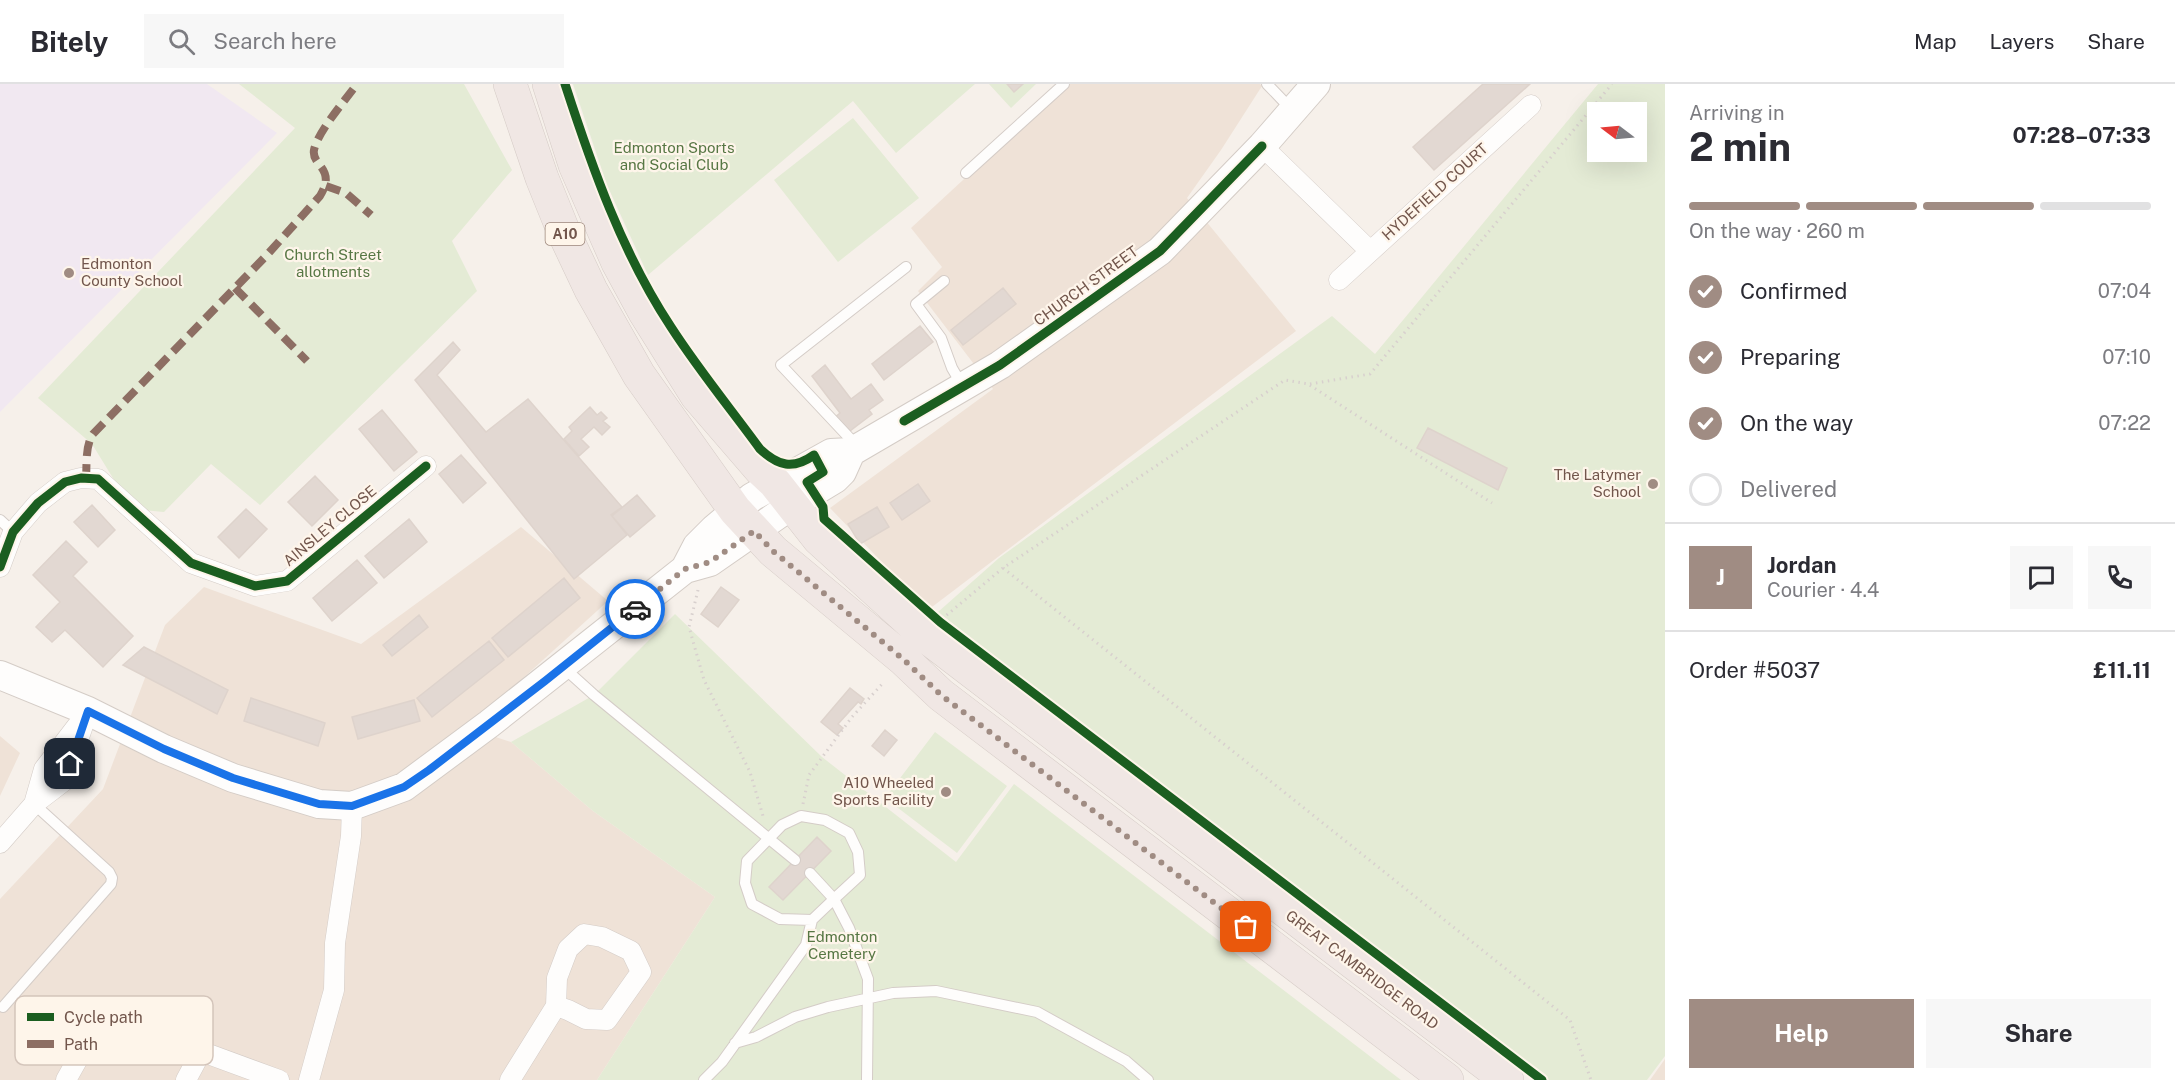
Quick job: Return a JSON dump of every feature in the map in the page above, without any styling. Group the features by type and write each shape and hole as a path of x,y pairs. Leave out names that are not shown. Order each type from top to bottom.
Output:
{"highway":[{"name":"A10","path":"510,84 542,178 591,290 639,375 826,576 833,588 835,601 941,695 1447,1080"},
{"name":"A10","path":"549,84 574,165 609,245 644,311 697,396 760,469 764,507"},
{"name":"GREAT CAMBRIDGE ROAD","path":"764,507 819,539 928,638 1507,1080"},
{"path":"1082,802 1104,773"}],"main road":[{"name":"CHURCH STREET","path":"855,450 1000,365 1160,251 1262,146 1316,84"},
{"path":"0,675 88,711 164,749 233,778 319,804 352,806 404,787 563,667 691,579 697,546 764,507 835,479 843,472 855,450"}],"street":[{"name":"HYDEFIELD COURT","path":"1262,146 1370,251 1531,105"},
{"path":"1339,280 1370,251"},
{"name":"AINSLEY CLOSE","path":"0,567 6,526 65,482 81,478 98,479 191,563 255,586 287,581 426,466"},
{"path":"0,843 34,804 64,782 88,711"},
{"path":"309,1080 314,1059 319,987 335,943 351,836 352,806"},
{"path":"510,1080 555,1006 557,978 568,949 584,933 602,937 631,951 642,972 607,1020 586,1019 555,1006"},
{"path":"213,1056 279,1080"},
{"path":"66,1080 74,1065"},
{"path":"186,1080 194,1065"}],"lane":[{"path":"966,173 1064,84"},
{"path":"1267,84 1293,112"},
{"path":"855,450 781,365 906,267"},
{"path":"944,280 916,304 941,338 952,368 963,388"},
{"path":"563,667 795,860"},
{"path":"3,1006 111,885 112,878 109,872 34,804"},
{"path":"704,1080 722,1062 806,945 812,920 860,875 858,852 849,833 825,820 801,816 782,825 747,861 745,883 752,904 780,920 812,920"},
{"path":"810,873 834,899 849,928 868,979 867,1080"},
{"path":"735,1043 756,1037 795,1017 867,998 893,993 936,991 1037,1012 1126,1061 1148,1080"}],"path":[{"path":"940,622 945,615 1003,568 1285,380 1308,384 1370,374 1612,84"},
{"path":"1308,384 1492,503"},
{"path":"1003,568 1570,1020 1591,1080"},
{"path":"691,579 689,627 704,680 750,772 770,838"},
{"path":"801,816 809,775 852,717 883,683"}],"shaded area":[{"name":"Edmonton County School","path":"0,84 207,84 277,133 0,412"},
{"path":"1067,84 1260,84 1262,86 1187,198 1296,331 928,610 830,508 993,389 918,291 942,267 911,228"},
{"path":"521,527 608,601 468,728 511,742 593,811 715,897 597,1080 0,1080 0,899 103,789 165,625 204,587 361,644"},
{"path":"0,736 20,753 0,796"},
{"path":"1665,1059 1665,1080 1650,1080"}],"green space":[{"name":"Church Street allotments","path":"239,84 464,84 512,170 452,241 477,291 260,505 211,464 164,512 132,509 92,444 38,398 295,128"},
{"name":"Edmonton Sports and Social Club","path":"573,84 975,84 896,153 853,101 648,275 607,185"},
{"path":"989,84 1036,84 1011,108"},
{"path":"1598,84 1665,84 1665,1056 1647,1080 1549,1080 1070,716 938,612 999,558 1332,316 1375,354"},
{"path":"853,118 919,198 838,262 774,180"},
{"name":"Edmonton Cemetery","path":"675,614 822,757 956,862 1014,784 1401,1080 597,1080 715,897 593,811 511,742 594,695"},
{"name":"A10 Wheeled Sports Facility","path":"935,732 1007,786 957,853 885,798"}],"building":[{"path":"1007,84 1023,84 1014,92"},
{"path":"1483,84 1530,84 1434,170 1413,147"},
{"path":"1003,288 1016,304 963,345 951,330"},
{"path":"920,326 933,342 884,380 872,364"},
{"path":"453,342 460,350 437,375 486,432 528,399 622,507 611,515 627,535 574,579 415,380"},
{"path":"825,365 851,399 871,384 883,400 869,410 872,414 846,434 834,418 840,413 812,376"},
{"path":"590,407 597,415 601,412 607,418 603,421 610,427 602,435 594,427 581,439 589,447 579,456 564,439 572,431 569,427"},
{"path":"382,410 417,452 394,471 359,429"},
{"path":"1428,428 1507,468 1498,490 1417,448"},
{"path":"461,455 486,483 463,503 439,474"},
{"path":"315,476 338,500 312,526 288,502"},
{"path":"918,484 930,501 902,520 890,503"},
{"path":"637,495 655,516 630,537 612,516"},
{"path":"92,505 115,530 98,547 74,522"},
{"path":"877,507 889,527 860,544 848,524"},
{"path":"246,509 267,529 239,558 218,537"},
{"path":"409,519 427,542 384,578 365,556"},
{"path":"66,541 87,562 73,576 133,636 103,667 65,630 52,642 36,627 60,602 33,575"},
{"path":"357,560 377,583 332,621 313,598"},
{"path":"564,578 580,598 508,657 492,638"},
{"path":"721,587 739,600 718,627 701,614"},
{"path":"419,615 428,627 392,656 383,645"},
{"path":"489,641 504,660 432,717 417,698"},
{"path":"144,647 228,690 217,714 123,665"},
{"path":"850,688 864,699 861,704 858,702 838,724 843,728 837,735 821,722"},
{"path":"251,698 325,723 318,746 244,721"},
{"path":"414,700 420,721 358,739 352,717"},
{"path":"885,730 897,740 884,756 872,746"},
{"path":"817,837 831,851 783,900 769,887"}],"marked path":[{"path":"86,479 88,450 93,434 266,256 320,196 326,179 314,155 316,143 357,84"},
{"path":"326,186 346,193 371,215"},
{"path":"235,288 307,361"}],"cycle path":[{"path":"565,84 610,209 653,299 692,358 760,449 773,459 786,464 799,463 814,455 823,472 807,482 823,507 824,519 940,622 1542,1080"},
{"path":"904,421 1000,365 1160,251 1262,146"},
{"path":"0,567 13,532 38,503 65,482 81,478 98,479 191,563 255,586 287,581 426,466"}],"way so far":[{"path":"635,609 685,569 710,562 733,548 754,531 814,587 835,601 941,695 1246,927"}],"place":[{"name":"Edmonton County School","path":"69,273"},
{"name":"The Latymer School","path":"1653,484"},
{"name":"A10 Wheeled Sports Facility","path":"946,792"}],"route":[{"path":"70,764 88,711 164,749 233,778 319,804 352,806 404,787 429,770 635,609"}]}
